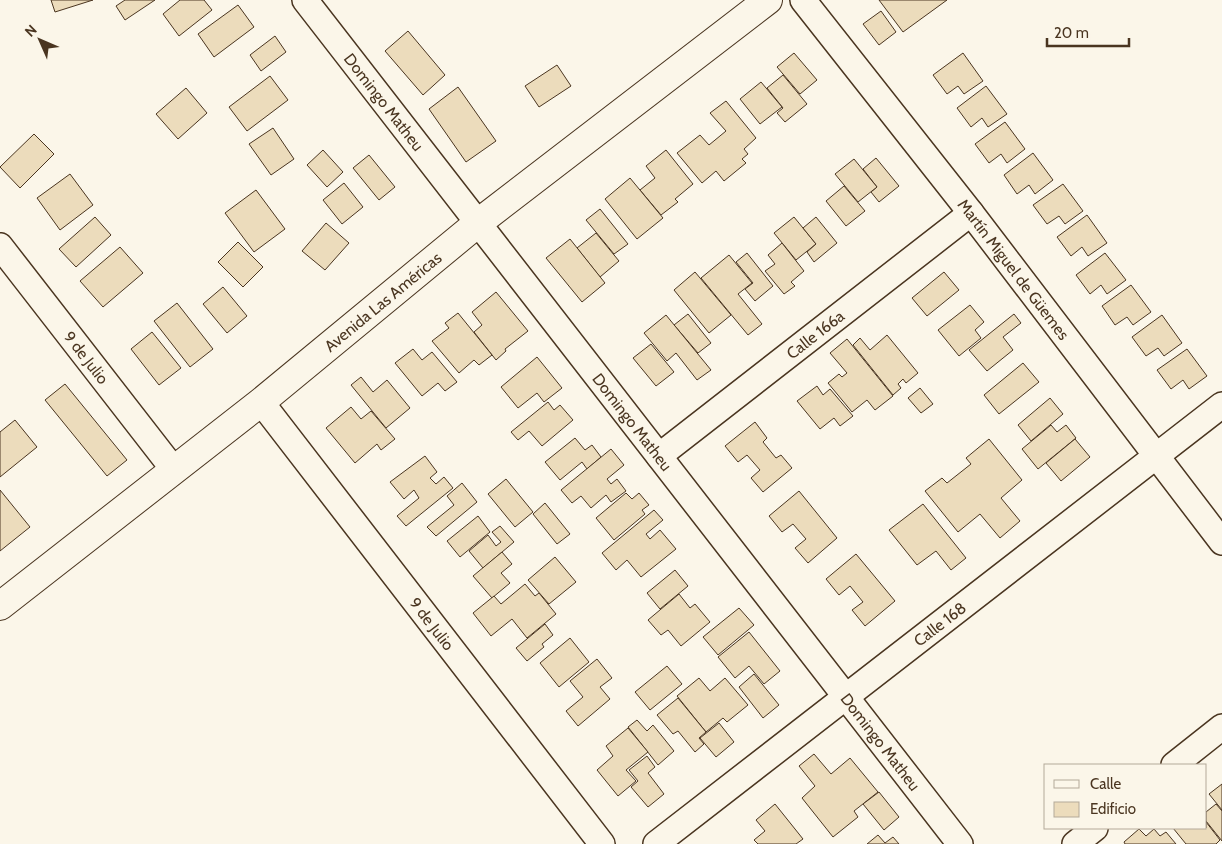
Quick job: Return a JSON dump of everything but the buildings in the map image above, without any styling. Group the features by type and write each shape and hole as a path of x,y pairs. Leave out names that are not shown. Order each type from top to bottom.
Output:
{"main road":[{"name":"Avenida Las Américas","path":"0,606 261,402 478,223 768,0"}],"street":[{"name":"Domingo Matheu","path":"306,0 960,844"},
{"name":"Martín Miguel de Güemes","path":"803,0 971,213 1222,542"},
{"name":"Calle 166a","path":"659,456 971,213"},
{"name":"9 de Julio","path":"0,246 174,470"},
{"name":"9 de Julio","path":"261,402 602,844"},
{"name":"Calle 168","path":"656,844 1222,405"},
{"path":"1175,764 1222,727"},
{"path":"1075,844 1095,829"}]}
